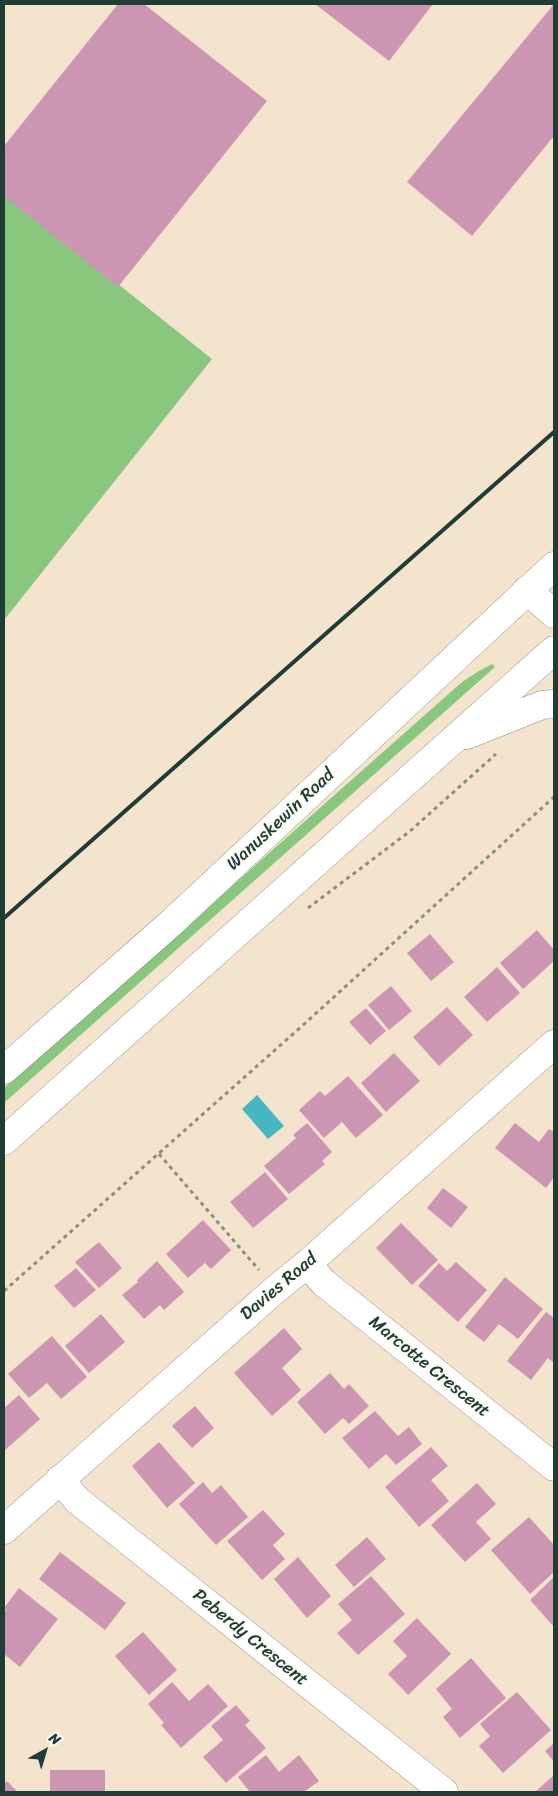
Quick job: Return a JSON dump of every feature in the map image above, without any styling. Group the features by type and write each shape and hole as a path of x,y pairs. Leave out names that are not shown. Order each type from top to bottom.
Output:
{"main road":[{"name":"Wanuskewin Road","path":"4,1070 170,924 554,566"},
{"path":"527,590 554,614"},
{"path":"4,1141 554,650"},
{"path":"452,741 542,705 554,704"},
{"name":"Davies Road","path":"4,1530 553,1047"},
{"name":"Marcotte Crescent","path":"307,1264 324,1283 554,1467"},
{"name":"Peberdy Crescent","path":"60,1479 77,1500 444,1792"}],"path":[{"path":"303,912 409,832 502,751"},
{"path":"4,1291 159,1154 554,797"},
{"path":"159,1154 276,1289"}],"green space":[{"path":"4,193 212,359 4,620"},
{"path":"492,664 495,667 4,1103 4,1088 462,682"}],"water":[{"path":"257,1095 284,1126 268,1139 242,1109"}],"building":[{"path":"118,4 144,4 267,101 118,287 4,196 4,146"},
{"path":"315,4 433,4 389,61"},
{"path":"554,4 554,136 472,236 407,182"},
{"path":"537,930 554,950 554,961 523,989 500,963"},
{"path":"430,934 454,962 431,981 407,953"},
{"path":"497,967 520,993 487,1022 464,997"},
{"path":"391,986 412,1011 389,1030 368,1005"},
{"path":"447,1007 473,1035 439,1066 413,1037"},
{"path":"366,1008 386,1031 370,1045 349,1022"},
{"path":"394,1053 420,1081 386,1112 361,1083"},
{"path":"348,1076 383,1115 356,1138 342,1122 324,1138 299,1110 320,1091 325,1096"},
{"path":"307,1123 332,1152 322,1161 325,1164 289,1194 264,1166 296,1138 293,1135"},
{"path":"515,1123 539,1142 549,1129 554,1132 554,1177 546,1188 495,1148"},
{"path":"265,1172 288,1199 253,1228 230,1202"},
{"path":"443,1188 468,1207 451,1228 427,1208"},
{"path":"203,1220 231,1250 211,1269 205,1263 188,1278 166,1254"},
{"path":"401,1223 438,1260 412,1285 376,1248"},
{"path":"99,1242 122,1268 99,1288 75,1262"},
{"path":"157,1261 184,1292 164,1310 160,1305 144,1319 122,1295 138,1282 137,1280"},
{"path":"456,1262 487,1290 458,1322 418,1286 439,1263 447,1271"},
{"path":"76,1268 96,1290 74,1308 54,1286"},
{"path":"505,1277 543,1309 518,1339 499,1324 484,1342 465,1327"},
{"path":"546,1312 554,1318 554,1363 548,1358 531,1380 507,1361"},
{"path":"101,1314 125,1342 89,1373 65,1346"},
{"path":"284,1328 302,1349 282,1368 301,1390 272,1416 234,1373"},
{"path":"52,1336 87,1377 61,1399 47,1383 29,1398 8,1374"},
{"path":"330,1373 344,1389 349,1384 369,1406 349,1424 343,1418 325,1434 297,1402"},
{"path":"19,1395 40,1419 4,1451 4,1408"},
{"path":"195,1406 214,1428 192,1448 172,1426"},
{"path":"375,1411 398,1436 409,1427 422,1444 396,1465 386,1454 369,1469 342,1438"},
{"path":"159,1442 195,1483 167,1508 132,1466"},
{"path":"431,1447 448,1466 431,1480 449,1501 419,1527 385,1487"},
{"path":"203,1482 212,1493 221,1485 248,1517 216,1545 179,1504"},
{"path":"477,1483 496,1504 476,1522 491,1539 465,1562 431,1525"},
{"path":"263,1510 285,1534 273,1545 285,1559 262,1580 227,1541"},
{"path":"529,1517 554,1545 554,1572 530,1594 491,1550"},
{"path":"367,1537 386,1559 354,1587 335,1565"},
{"path":"60,1552 126,1603 105,1630 39,1579"},
{"path":"298,1557 331,1596 307,1618 274,1579"},
{"path":"371,1576 405,1614 358,1655 337,1633 352,1620 338,1604"},
{"path":"554,1577 554,1627 530,1600"},
{"path":"19,1588 58,1619 20,1667 4,1654 4,1613 6,1610 4,1608"},
{"path":"417,1618 451,1654 408,1695 388,1674 407,1656 393,1641"},
{"path":"143,1632 177,1670 149,1695 115,1656"},
{"path":"471,1658 506,1698 460,1738 443,1717 452,1709 436,1689"},
{"path":"172,1682 189,1701 208,1684 228,1706 181,1748 161,1725 164,1723 148,1704"},
{"path":"517,1692 551,1730 503,1773 479,1746 490,1736 480,1724"},
{"path":"236,1705 250,1721 245,1725 266,1748 226,1783 203,1757 223,1740 211,1726"},
{"path":"554,1743 554,1762 545,1751"},
{"path":"266,1755 279,1772 299,1755 319,1781 304,1792 250,1792 238,1777"},
{"path":"50,1770 105,1770 105,1792 50,1792"},
{"path":"554,1775 554,1792 536,1791"},
{"path":"7,1781 18,1792 4,1792 4,1784"}],"railway":[{"path":"4,918 554,432"}]}
